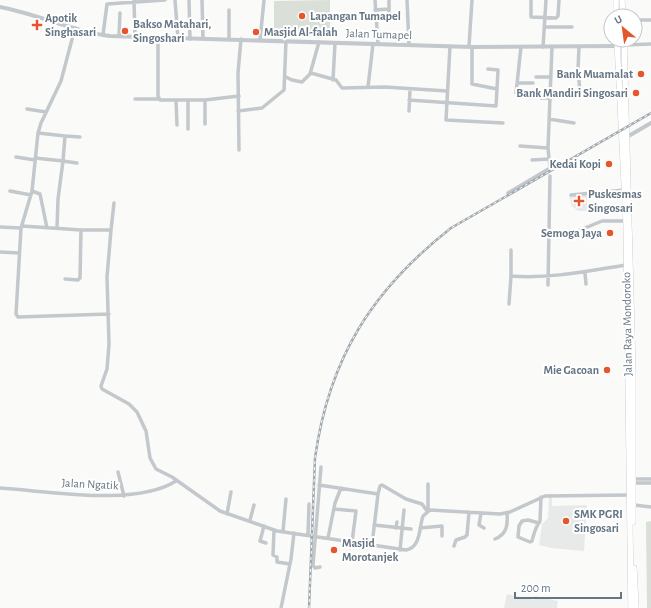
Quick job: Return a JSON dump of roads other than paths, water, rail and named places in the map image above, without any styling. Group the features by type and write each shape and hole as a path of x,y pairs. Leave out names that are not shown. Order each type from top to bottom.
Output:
{"highway":[{"name":"Jalan Raya Mondoroko","path":"618,48 619,91 626,194 633,481 631,608"},
{"name":"Jalan Raya Mondoroko","path":"624,48 627,137 626,264 629,495 632,505"},
{"path":"619,91 626,91"},
{"name":"Jalan Raya Mondoroko","path":"632,551 636,608"}],"street":[{"path":"103,35 107,4 165,0"},
{"path":"175,0 178,39"},
{"path":"189,0 190,39"},
{"path":"202,0 203,39"},
{"path":"260,40 264,0"},
{"path":"375,0 378,44"},
{"path":"389,0 389,18"},
{"path":"407,0 409,45"},
{"path":"472,0 472,84 498,89"},
{"path":"531,0 531,17 556,18 558,16 559,0"},
{"path":"543,47 546,0"},
{"path":"134,1 135,37"},
{"name":"Jalan Tumapel","path":"0,8 13,10 103,35 135,37 471,47 579,47 603,45"},
{"path":"375,10 389,8"},
{"path":"229,10 229,39"},
{"path":"119,36 120,13"},
{"path":"545,27 572,27"},
{"path":"75,28 61,81 38,133 31,193 22,227 19,253 16,314 18,317 109,314"},
{"path":"158,38 159,99"},
{"path":"239,150 238,73 241,40"},
{"path":"238,111 262,108 284,90 286,77 286,41"},
{"path":"286,77 300,82 304,81 310,74 319,42"},
{"path":"333,80 335,42"},
{"path":"368,87 373,44"},
{"path":"450,46 446,103 447,121 503,123"},
{"path":"516,93 520,47"},
{"path":"508,193 550,169 548,148 552,47"},
{"path":"541,98 580,92 578,69 579,47"},
{"path":"410,100 494,107 497,105 498,70 488,69"},
{"path":"310,74 316,74 338,82 342,88 368,87 447,91"},
{"path":"536,77 551,77"},
{"path":"516,83 533,83"},
{"path":"409,112 410,90"},
{"path":"135,99 205,100 238,96"},
{"path":"176,100 177,125"},
{"path":"188,100 188,129"},
{"path":"205,100 205,124"},
{"path":"27,108 46,112"},
{"path":"549,119 574,123"},
{"path":"627,137 651,123"},
{"path":"38,133 80,137"},
{"path":"57,228 58,199 65,136"},
{"path":"520,146 548,148"},
{"path":"16,157 77,163"},
{"path":"532,160 549,159"},
{"path":"548,285 550,176"},
{"path":"10,192 40,194 47,228"},
{"path":"571,194 626,194"},
{"path":"114,203 107,277 109,314 107,363 101,386 102,389 126,402 137,412 146,431 154,467 201,500 227,514 250,520 274,530 400,550 409,550 416,544 424,514 428,511 495,514 513,511 541,497 629,495"},
{"path":"549,233 573,233 602,221 626,221"},
{"path":"0,227 111,230"},
{"path":"65,279 78,280 80,278 81,230"},
{"path":"509,304 511,250"},
{"path":"0,252 19,253"},
{"path":"510,276 548,277 585,273 626,264"},
{"path":"585,273 586,284"},
{"path":"320,568 315,568 313,565 321,467"},
{"path":"118,472 124,496"},
{"path":"633,481 651,479"},
{"name":"Jalan Ngatik","path":"0,488 124,496 162,488 176,481"},
{"path":"642,481 651,484"},
{"path":"428,484 428,511"},
{"path":"319,485 378,494"},
{"path":"372,545 380,486 383,485 406,499 422,504 428,511"},
{"path":"328,538 334,509 341,488"},
{"path":"227,514 231,492"},
{"path":"539,523 528,520 522,521 519,526 518,537 532,542 535,528 539,523 541,497"},
{"path":"230,499 234,500"},
{"path":"283,531 286,499"},
{"path":"308,535 309,504"},
{"path":"250,520 254,505"},
{"path":"632,505 651,507"},
{"path":"334,509 356,511 352,542"},
{"path":"400,550 404,510"},
{"path":"454,546 456,540 467,535 469,512"},
{"path":"481,513 479,525 484,528"},
{"path":"495,539 504,534 506,531 507,513"},
{"path":"396,528 397,522"},
{"path":"374,525 411,529"},
{"path":"264,526 260,541 266,543"},
{"path":"420,528 442,526 442,536"},
{"path":"274,530 273,555 277,557 277,562 291,562"},
{"path":"281,608 291,562 294,533"}],"railway":[{"path":"309,608 315,458 322,422 331,389 343,358 359,329 377,302 398,276 451,228 651,113"}],"place":[{"name":"Lapangan Tumapel","path":"302,16"},
{"name":"Apotik Singhasari","path":"37,25"},
{"name":"Bakso Matahari, Singoshari","path":"125,31"},
{"name":"Masjid Al-falah","path":"256,32"},
{"name":"Bank Muamalat","path":"641,74"},
{"name":"Bank Mandiri Singosari","path":"636,93"},
{"name":"Kedai Kopi","path":"609,164"},
{"name":"Puskesmas Singosari","path":"579,201"},
{"name":"Semoga Jaya","path":"610,233"},
{"name":"Mie Gacoan","path":"607,370"},
{"name":"SMK PGRI Singosari","path":"566,521"},
{"name":"Masjid Morotanjek","path":"334,550"}]}
